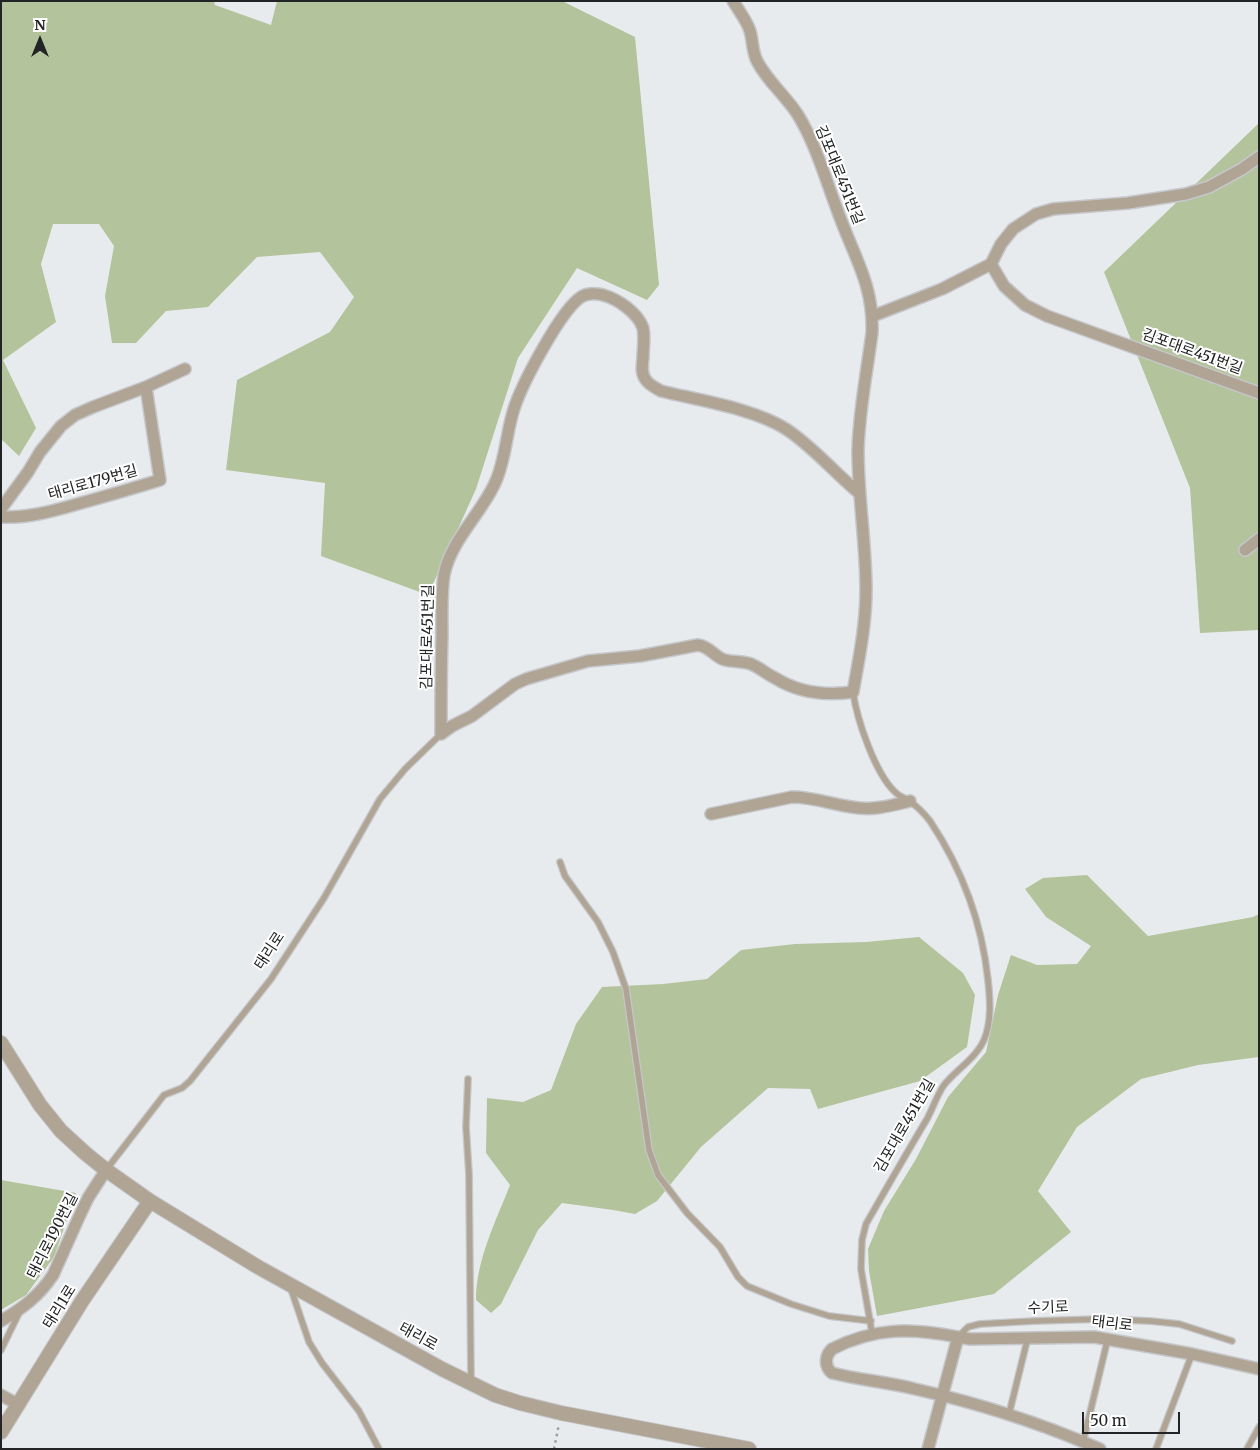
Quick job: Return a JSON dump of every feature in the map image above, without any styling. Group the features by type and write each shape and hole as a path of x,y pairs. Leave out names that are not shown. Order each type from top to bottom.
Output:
{"street":[{"name":"김포대로451번길","path":"734,1 749,30 758,62 788,99 808,132 819,156 842,222 862,268 873,316 859,432 859,493 865,559 866,597 862,644 853,692"},
{"path":"873,316 942,289 991,264 1001,244 1013,229 1036,214 1053,209 1118,204 1186,194 1209,187 1259,158"},
{"name":"김포대로451번길","path":"991,264 1004,286 1025,304 1047,316 1259,393"},
{"name":"김포대로451번길","path":"441,734 442,608 446,568 465,531 495,484 501,468 516,404 530,373 564,316 582,296 593,293 604,295 630,310 637,318 643,328 644,338 642,370 644,379 651,385 661,391 738,410 775,423 801,440 838,476 859,493"},
{"path":"1,509 40,452 61,426 93,407 146,387 185,369"},
{"name":"태리로179번길","path":"1,517 16,518 34,515 106,497 160,480 146,387"},
{"path":"1245,550 1259,539"},
{"path":"441,734 472,716 515,684 526,679 588,661 640,656 698,645 707,647 718,657 726,660 736,660 750,664 787,685 801,690 828,695 853,692"},
{"path":"711,814 792,797 804,797 859,808 871,808 910,801"},
{"name":"태리로","path":"1,1043 40,1105 61,1131 106,1170 150,1201 290,1285 471,1384 495,1395 561,1413 749,1449"},
{"name":"태리로190번길","path":"1,1320 21,1309 40,1294 53,1275 82,1210 106,1170"},
{"name":"태리1로","path":"1,1432 82,1301 150,1201"},
{"name":"태리로","path":"1100,1449 1009,1414 942,1395 839,1374 829,1370 826,1360 828,1354 832,1349 872,1333 915,1330 970,1339 1028,1337 1108,1338 1259,1369"},
{"path":"928,1449 958,1337"},
{"path":"1,1395 19,1405"}],"lane":[{"name":"김포대로451번길","path":"853,692 860,723 881,772 897,794 920,809 938,834 963,882 981,934 990,995 988,1027 983,1041 973,1056 943,1087 866,1224 862,1240 861,1269 872,1333"},
{"name":"태리로","path":"106,1170 164,1095 182,1088 190,1081 263,991 324,898 380,799 405,769 441,734"},
{"path":"560,862 564,876 598,922 613,952 626,989 649,1150 658,1175 687,1213 720,1247 729,1263 747,1286 791,1304 829,1316 871,1321"},
{"path":"468,1079 466,1127 469,1174 471,1384"},
{"path":"290,1285 309,1342 322,1363 359,1411 378,1449"},
{"name":"태리로190번길","path":"1,1350 16,1324 21,1309"},
{"name":"수기로","path":"958,1337 968,1327 980,1324 1035,1320 1101,1319 1179,1324 1232,1341"},
{"path":"1009,1414 1028,1337"},
{"path":"1083,1442 1108,1338"},
{"path":"1156,1449 1192,1354"},
{"path":"1247,1449 1259,1427"}],"path":[{"path":"554,1449 561,1413"}],"green space":[{"path":"1,1 214,1 215,5 271,25 277,1 562,1 635,37 659,285 647,300 577,268 518,358 476,489 428,595 321,556 325,483 226,470 237,380 330,332 354,297 320,252 257,257 208,307 166,311 136,343 112,343 105,296 114,246 99,224 53,224 41,264 56,322 3,360 36,428 19,456 1,439"},
{"path":"1259,123 1259,630 1200,633 1190,488 1104,272"},
{"path":"1087,875 1148,936 1253,917 1259,914 1259,1057 1198,1065 1141,1079 1077,1127 1038,1191 1071,1232 994,1294 877,1316 869,1271 868,1249 884,1211 916,1159 948,1097 986,1052 998,995 1011,955 1037,965 1077,964 1091,946 1046,917 1025,889 1043,878"},
{"path":"919,937 963,973 975,995 967,1047 920,1081 818,1109 810,1089 768,1088 701,1147 657,1201 635,1214 562,1203 538,1230 501,1304 491,1313 476,1300 479,1270 483,1256 510,1185 486,1153 487,1098 523,1102 551,1090 576,1024 602,987 663,984 707,979 741,950 795,944 866,942"},
{"path":"1,1180 76,1193 54,1257 26,1295 1,1310"}]}
